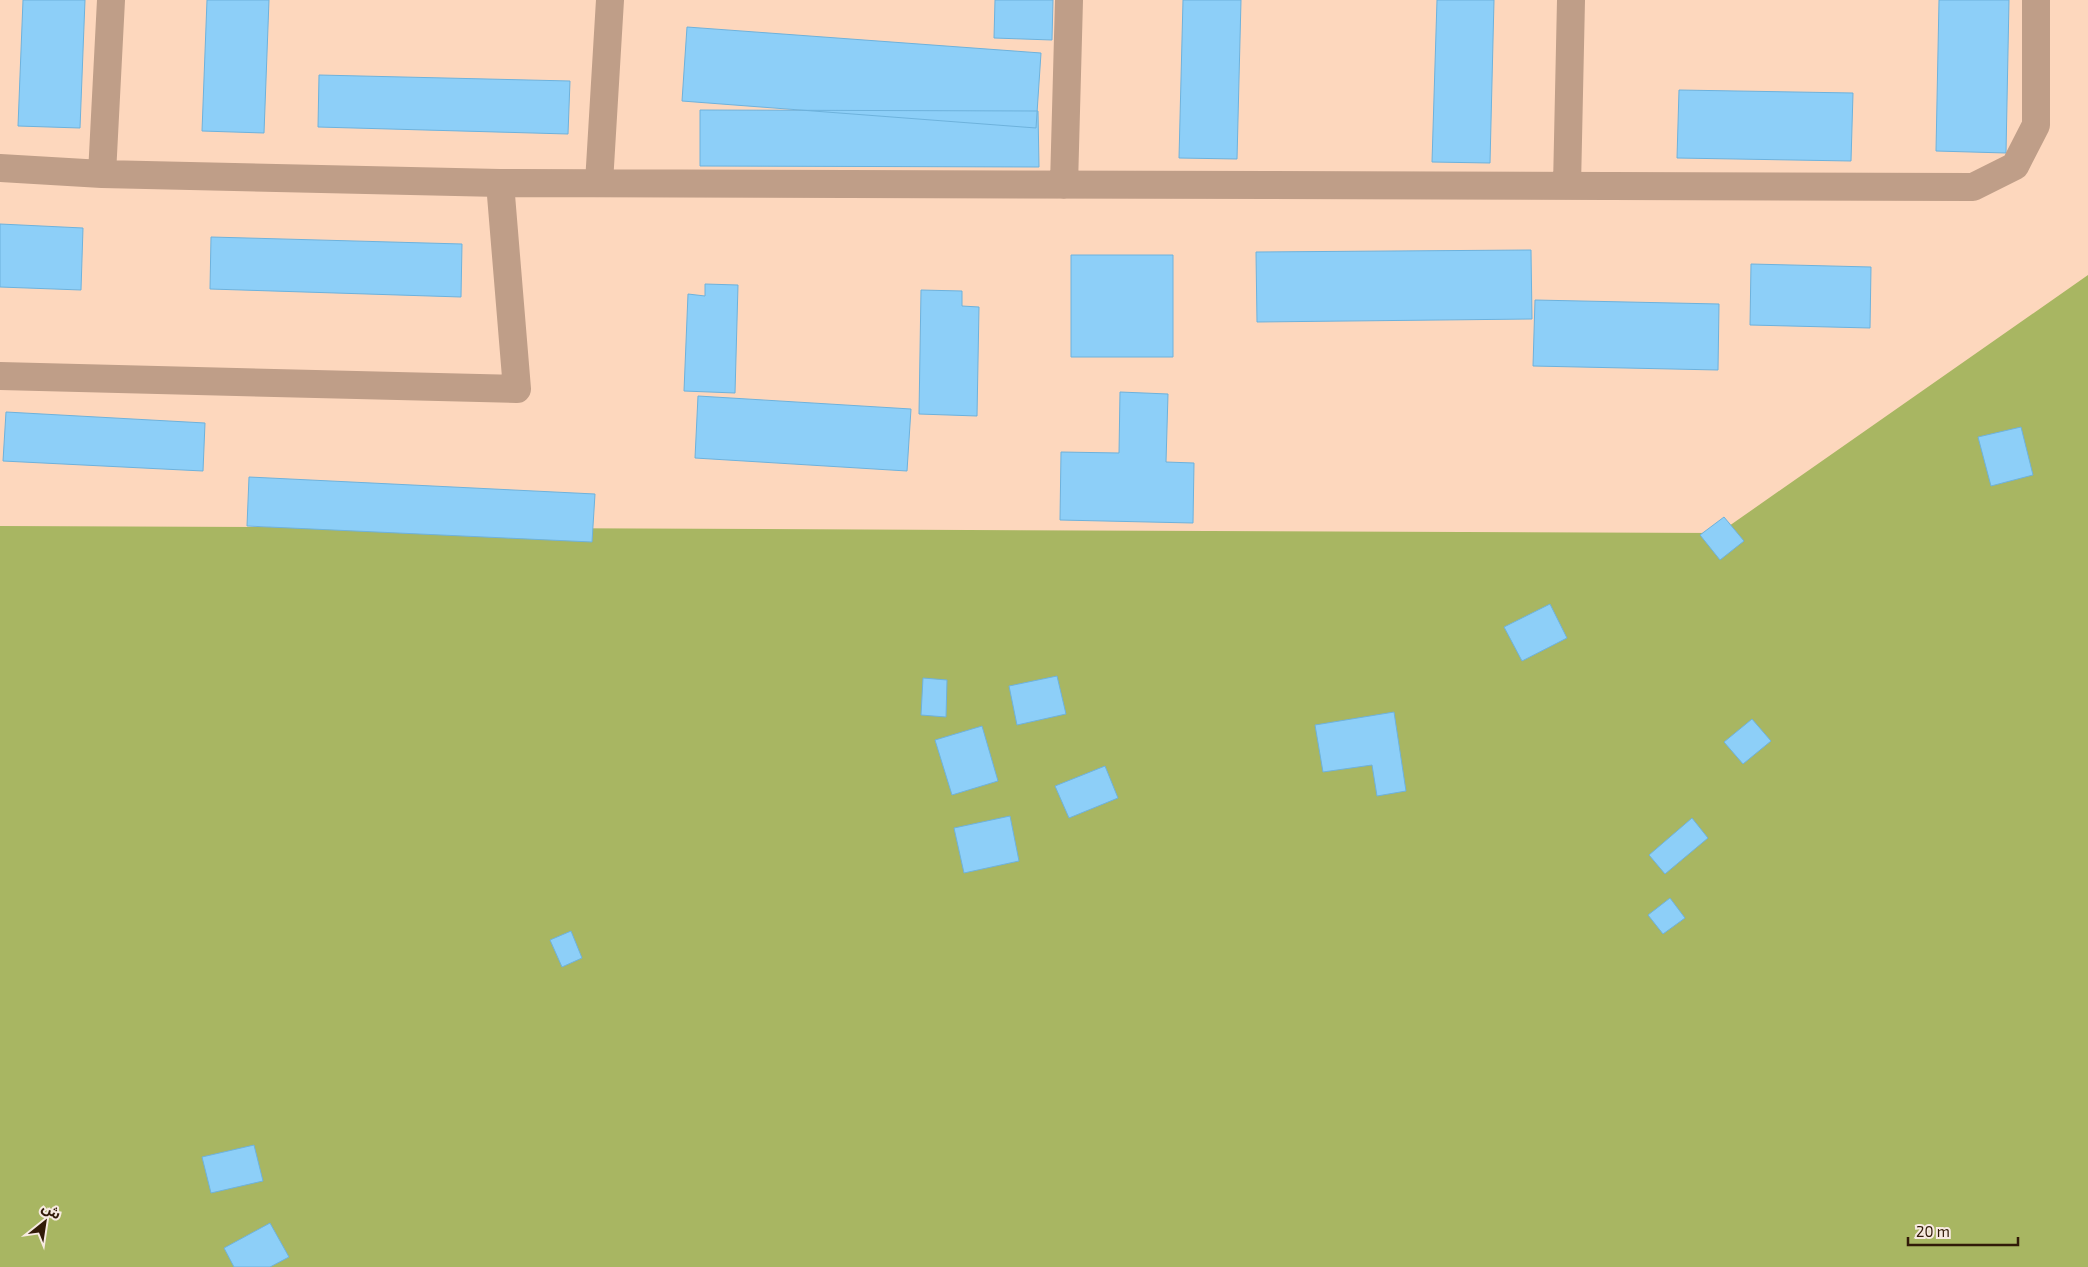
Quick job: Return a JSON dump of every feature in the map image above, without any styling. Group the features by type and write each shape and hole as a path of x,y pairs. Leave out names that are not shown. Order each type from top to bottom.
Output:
{"street":[{"path":"102,174 111,0"},
{"path":"598,183 610,0"},
{"path":"1064,185 1069,0"},
{"path":"1567,186 1571,0"},
{"path":"0,168 102,174 500,183 1973,188 2015,166 2036,125 2036,0"},
{"path":"0,376 517,389 500,183"}],"green space":[{"path":"2088,275 2088,1267 0,1267 0,526 1719,533"}],"building":[{"path":"23,0 85,0 80,128 18,126"},
{"path":"207,0 269,0 264,133 202,131"},
{"path":"995,0 1053,0 1052,40 994,38"},
{"path":"1183,0 1241,0 1237,159 1179,158"},
{"path":"1437,0 1494,0 1490,163 1432,162"},
{"path":"1939,0 2009,0 2006,153 1936,151"},
{"path":"687,27 1041,53 1036,128 682,101"},
{"path":"319,75 570,81 568,134 318,127"},
{"path":"1679,90 1853,93 1851,161 1677,158"},
{"path":"700,110 1038,111 1039,167 700,166"},
{"path":"0,224 83,228 81,290 0,287"},
{"path":"211,237 462,244 461,297 210,289"},
{"path":"1531,250 1532,319 1257,322 1256,252"},
{"path":"1071,255 1173,255 1173,357 1071,357"},
{"path":"1751,264 1871,267 1870,328 1750,325"},
{"path":"705,284 738,285 735,393 684,391 688,294 705,296"},
{"path":"921,290 962,291 962,306 979,307 977,416 919,414"},
{"path":"1535,300 1719,304 1718,370 1533,366"},
{"path":"1120,392 1168,394 1166,462 1194,463 1193,523 1060,520 1061,452 1119,453"},
{"path":"698,396 911,409 907,471 695,458"},
{"path":"6,412 205,423 203,471 3,461"},
{"path":"2021,427 2033,475 1991,486 1978,437"},
{"path":"249,477 595,494 592,542 247,526"},
{"path":"1724,517 1744,541 1720,560 1700,535"},
{"path":"1550,604 1567,638 1522,661 1504,627"},
{"path":"1057,676 1066,714 1017,725 1009,686"},
{"path":"923,678 947,680 946,717 921,715"},
{"path":"1394,712 1406,791 1377,796 1372,765 1323,772 1315,725"},
{"path":"1752,719 1771,741 1743,764 1724,742"},
{"path":"982,726 998,781 952,795 935,740"},
{"path":"1105,766 1118,798 1069,818 1055,786"},
{"path":"1010,816 1019,861 964,873 954,828"},
{"path":"1692,818 1708,838 1665,874 1649,855"},
{"path":"1670,898 1685,918 1663,934 1648,915"},
{"path":"571,931 582,958 562,967 550,940"},
{"path":"254,1145 263,1181 211,1193 202,1157"},
{"path":"270,1223 289,1257 270,1267 234,1267 224,1248"}]}
